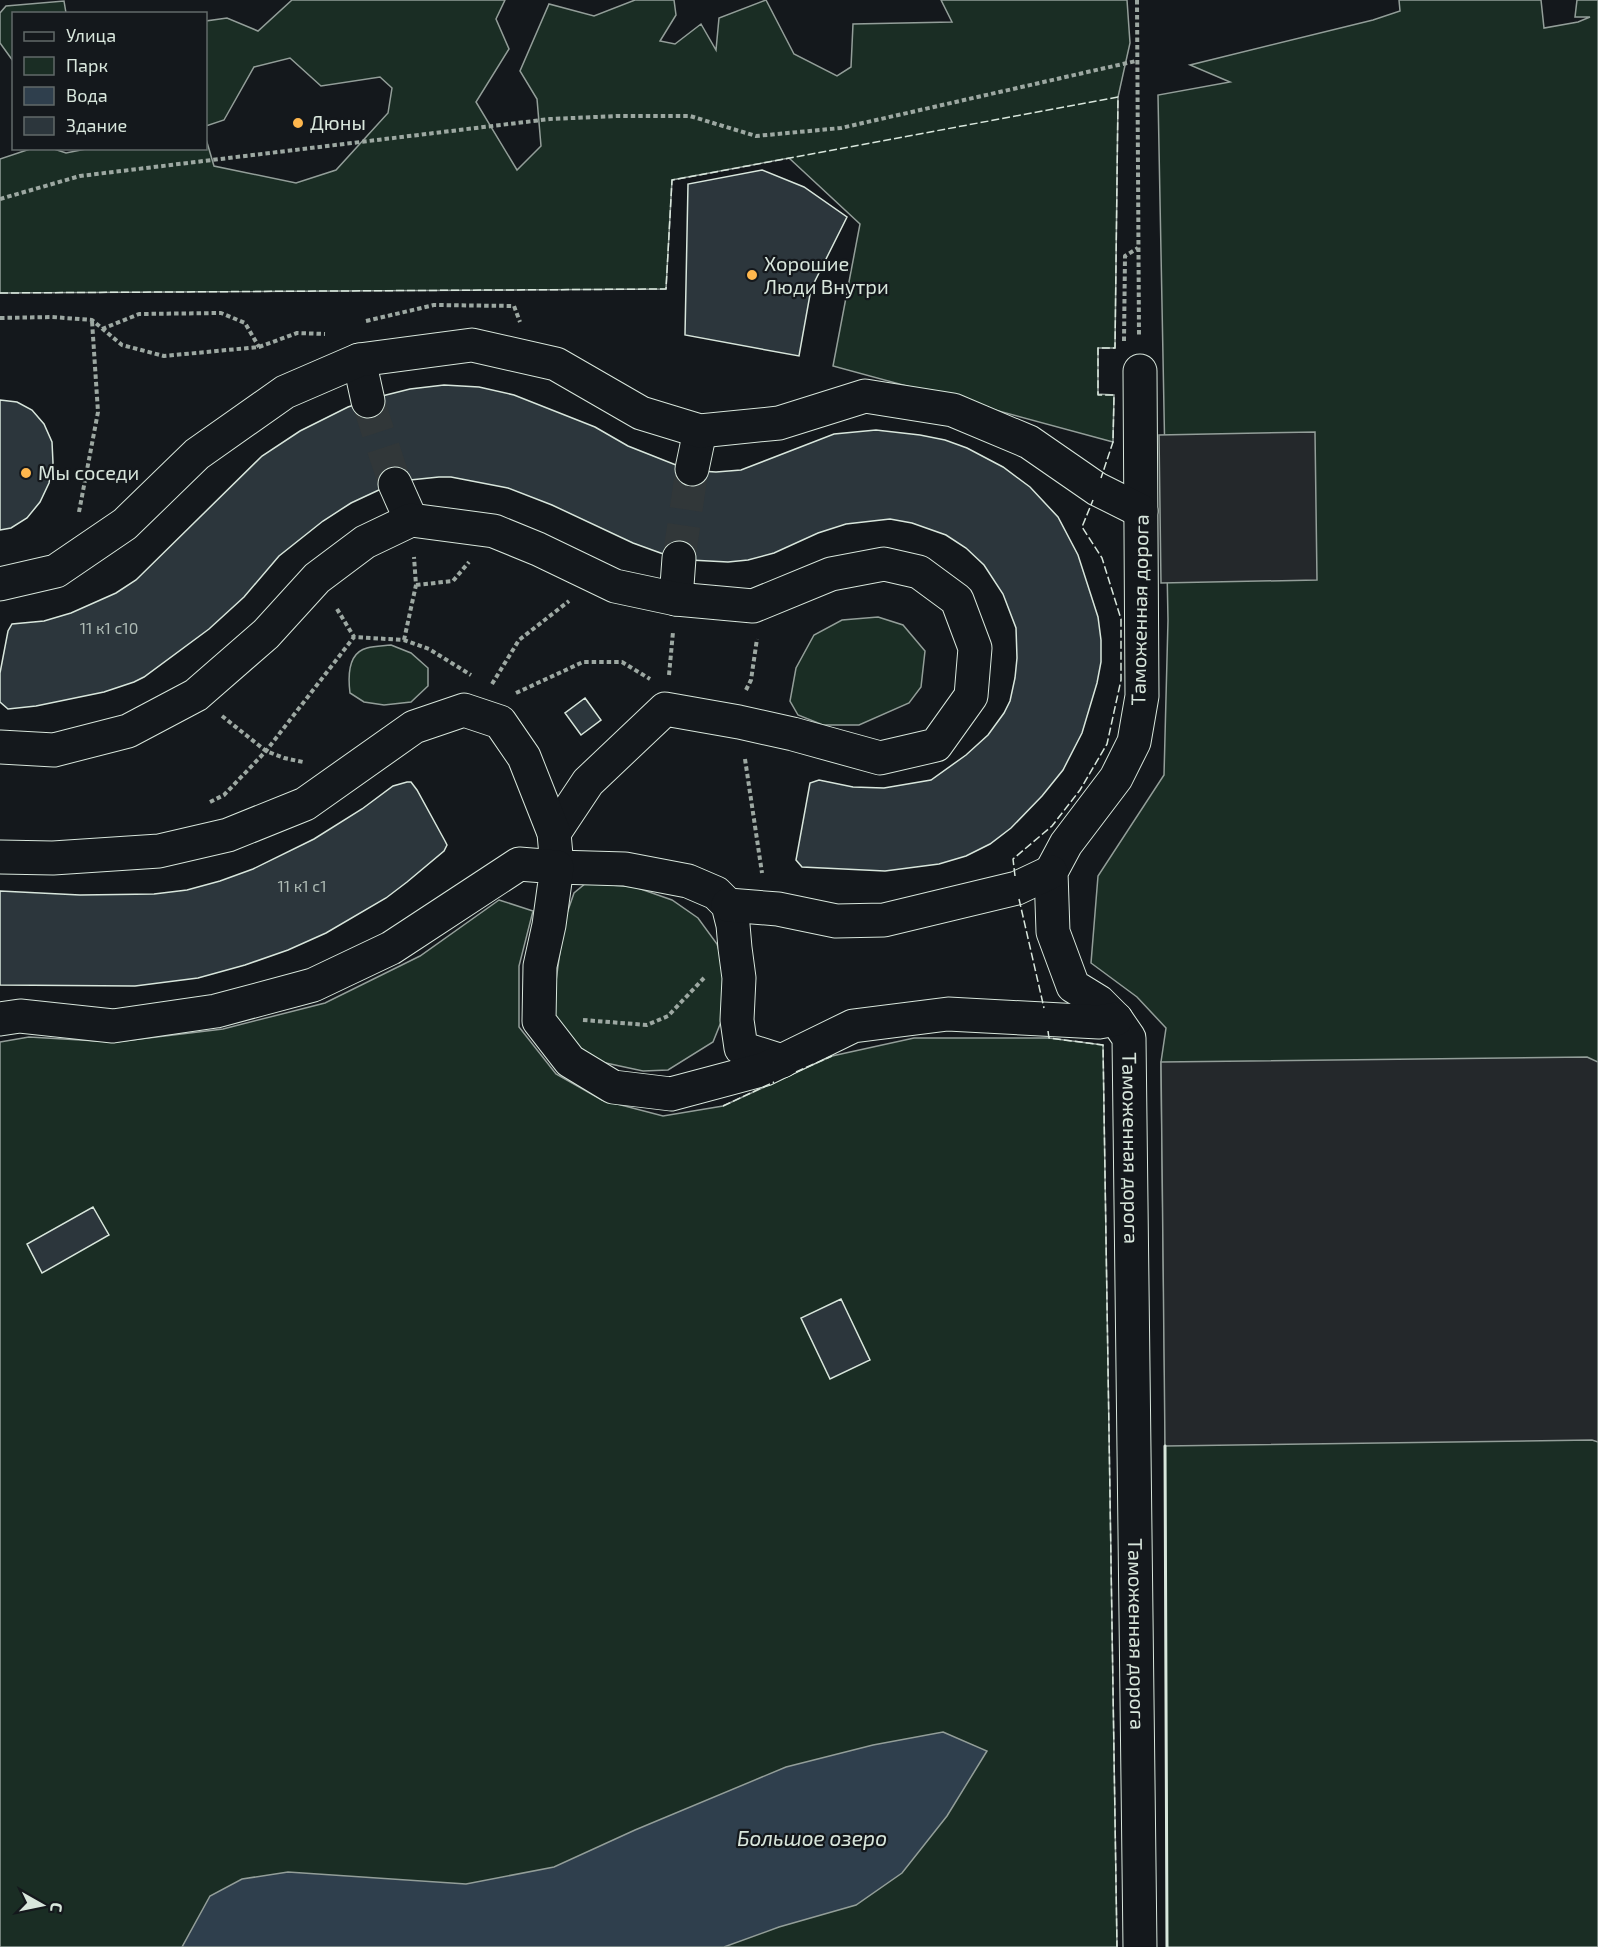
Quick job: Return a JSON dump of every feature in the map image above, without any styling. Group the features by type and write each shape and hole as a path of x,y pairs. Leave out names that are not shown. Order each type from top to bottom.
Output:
{"street":[{"path":"0,584 56,571 125,525 196,454 285,392 359,360 472,345 556,364 642,413 700,431 779,423 866,396 953,410 1029,442 1097,489 1141,511"},
{"path":"359,360 368,401"},
{"name":"Таможенная дорога","path":"1140,371 1142,696 1134,742 1116,778 1066,844 1051,872 1053,932 1073,986 1099,1002 1116,1019 1129,1038 1130,1050 1140,1947"},
{"path":"692,469 700,431"},
{"path":"395,484 411,520"},
{"path":"0,747 54,750 128,731 196,695 266,634 317,578 364,542 411,520 494,531 538,549 615,586 676,599 753,606 831,574 884,564 919,572 957,600 975,648 971,696 936,745 880,758 793,734 665,709 588,782 554,833"},
{"path":"676,599 679,558"},
{"path":"0,857 53,858 159,851 228,835 305,804 414,727 464,710 500,722 524,757 554,833 557,867 549,925 540,966 539,1021 570,1061 614,1087 671,1094 765,1069 853,1026 948,1014 1099,1022 1116,1019"},
{"path":"0,1019 20,1016 112,1026 216,1011 313,985 391,948 519,864 625,869 688,881 716,893 728,905 734,925 739,978 737,1020 741,1048 782,1061"},
{"path":"728,905 778,909 836,921 884,920 1017,888 1051,872"}],"path":[{"path":"1137,0 1140,371"},
{"path":"0,199 80,176 550,119 690,116 756,136 841,128 1136,61"},
{"path":"365,322 434,305 514,306 521,325 516,355"},
{"path":"102,329 139,314 221,313 245,323 259,347"},
{"path":"0,318 52,317 92,320 122,345 164,356 259,347 297,333 322,335 333,332"},
{"path":"88,549 79,511 98,412 92,320"},
{"path":"404,640 416,585 411,520"},
{"path":"416,585 453,581 494,531"},
{"path":"490,687 519,640 571,599 615,586"},
{"path":"665,709 676,599"},
{"path":"204,805 224,795 266,751 354,637 404,640 429,649 480,681"},
{"path":"500,722 513,694 583,662 622,662 656,682 665,709"},
{"path":"196,695 266,751 284,758 351,771"},
{"path":"539,1021 580,1020 646,1025 668,1016 735,948"}],"green space":[{"path":"292,0 505,0 496,19 509,49 476,102 517,170 541,146 537,99 520,71 549,4 594,16 635,0 674,0 676,15 660,41 675,44 701,24 716,50 719,18 766,0 794,54 837,76 851,67 853,24 952,22 941,0 1127,0 1130,43 1118,97 1115,348 1098,348 1098,394 1114,395 1113,442 833,366 860,224 789,158 672,180 666,289 0,293 0,159 27,150 57,150 66,153 81,150 207,150 207,142 214,166 296,183 336,170 388,113 392,88 380,77 321,86 290,58 254,67 224,120 207,126 207,21 227,18 258,31"},
{"path":"1399,0 1541,0 1544,28 1578,22 1590,17 1575,17 1577,0 1598,0 1598,1947 1167,1947 1161,1062 1166,1028 1137,997 1091,963 1098,876 1164,775 1168,620 1158,95 1230,82 1190,65 1373,20 1400,11"},
{"path":"64,1 66,12 12,12 12,60 0,43 0,13 6,6"},
{"path":"878,617 903,625 925,651 921,687 909,703 859,725 823,725 798,715 790,701 796,668 814,635 842,620"},
{"path":"391,645 411,653 428,668 428,686 411,702 384,705 364,702 350,693 350,666 356,655 367,648"},
{"path":"586,883 635,887 672,900 698,918 717,944 728,979 725,1012 713,1042 668,1070 643,1071 592,1060 551,1018 564,922 574,893"},
{"path":"499,900 533,911 519,966 519,1027 556,1074 602,1100 663,1116 723,1106 832,1056 914,1038 1049,1038 1103,1045 1117,1947 0,1947 0,1042 29,1037 115,1042 223,1029 325,1003 420,956"}],"shaded area":[{"path":"1315,432 1317,580 1161,583 1159,435"},
{"path":"1587,1057 1598,1062 1598,1442 1592,1440 1165,1446 1161,1062"}],"water":[{"name":"Большое озеро","path":"943,1732 987,1751 947,1816 902,1873 856,1905 779,1927 724,1947 182,1947 210,1896 242,1879 288,1872 466,1884 554,1867 635,1830 786,1767 873,1745"}],"building":[{"name":"Хорошие Люди Внутри","path":"762,170 804,187 847,217 811,289 799,356 685,335 688,184"},
{"path":"444,385 479,387 514,395 595,427 628,446 681,467 700,471 741,470 834,434 876,430 945,440 967,448 1003,467 1030,487 1058,517 1078,555 1098,617 1101,662 1097,683 1082,733 1063,770 1011,828 990,844 966,856 939,864 885,871 802,867 796,860 810,783 819,780 853,787 884,788 931,780 966,755 988,735 1004,713 1010,701 1015,678 1016,628 1003,594 984,565 966,548 946,535 912,523 890,519 846,524 818,533 774,553 748,560 728,562 690,560 666,555 633,543 552,505 508,488 451,477 410,480 381,489 351,503 323,521 279,556 244,597 209,629 134,682 104,692 36,706 8,709 0,702 0,673 8,631 12,624 44,621 71,613 116,593 136,580 262,456 300,431 348,407 378,397 410,389"},
{"name":"Мы соседи","path":"0,400 17,402 32,410 44,424 52,442 53,463 49,483 40,502 27,518 11,528 0,530"},
{"path":"585,698 601,720 581,735 565,713"},
{"path":"411,782 417,790 445,841 447,845 444,851 386,898 326,933 288,950 198,978 135,986 0,985 0,891 80,895 154,894 187,890 253,869 314,839 362,809 393,786"},
{"path":"93,1207 109,1235 42,1273 27,1244"},
{"path":"841,1299 870,1360 830,1379 801,1318"}],"tunnel":[{"path":"368,401 395,484"},
{"path":"679,558 692,469"}],"fence":[{"path":"0,293 666,289 672,180 1118,97 1115,348 1098,348 1098,395 1114,395 1113,442 1101,478"},
{"path":"1015,876 1013,859 1052,826 1080,790 1107,744 1121,680 1121,619 1102,558 1082,527 1093,500"},
{"path":"1019,899 1044,1008"},
{"path":"1048,1031 1049,1038 1103,1045 1117,1947"},
{"path":"796,1072 832,1056"},
{"path":"723,1106 774,1082"}],"wall":[{"path":"1165,1446 1167,1947"}],"place":[{"name":"Дюны","path":"298,123"},
{"name":"Хорошие Люди Внутри","path":"752,275"},
{"name":"Мы соседи","path":"26,473"}]}
